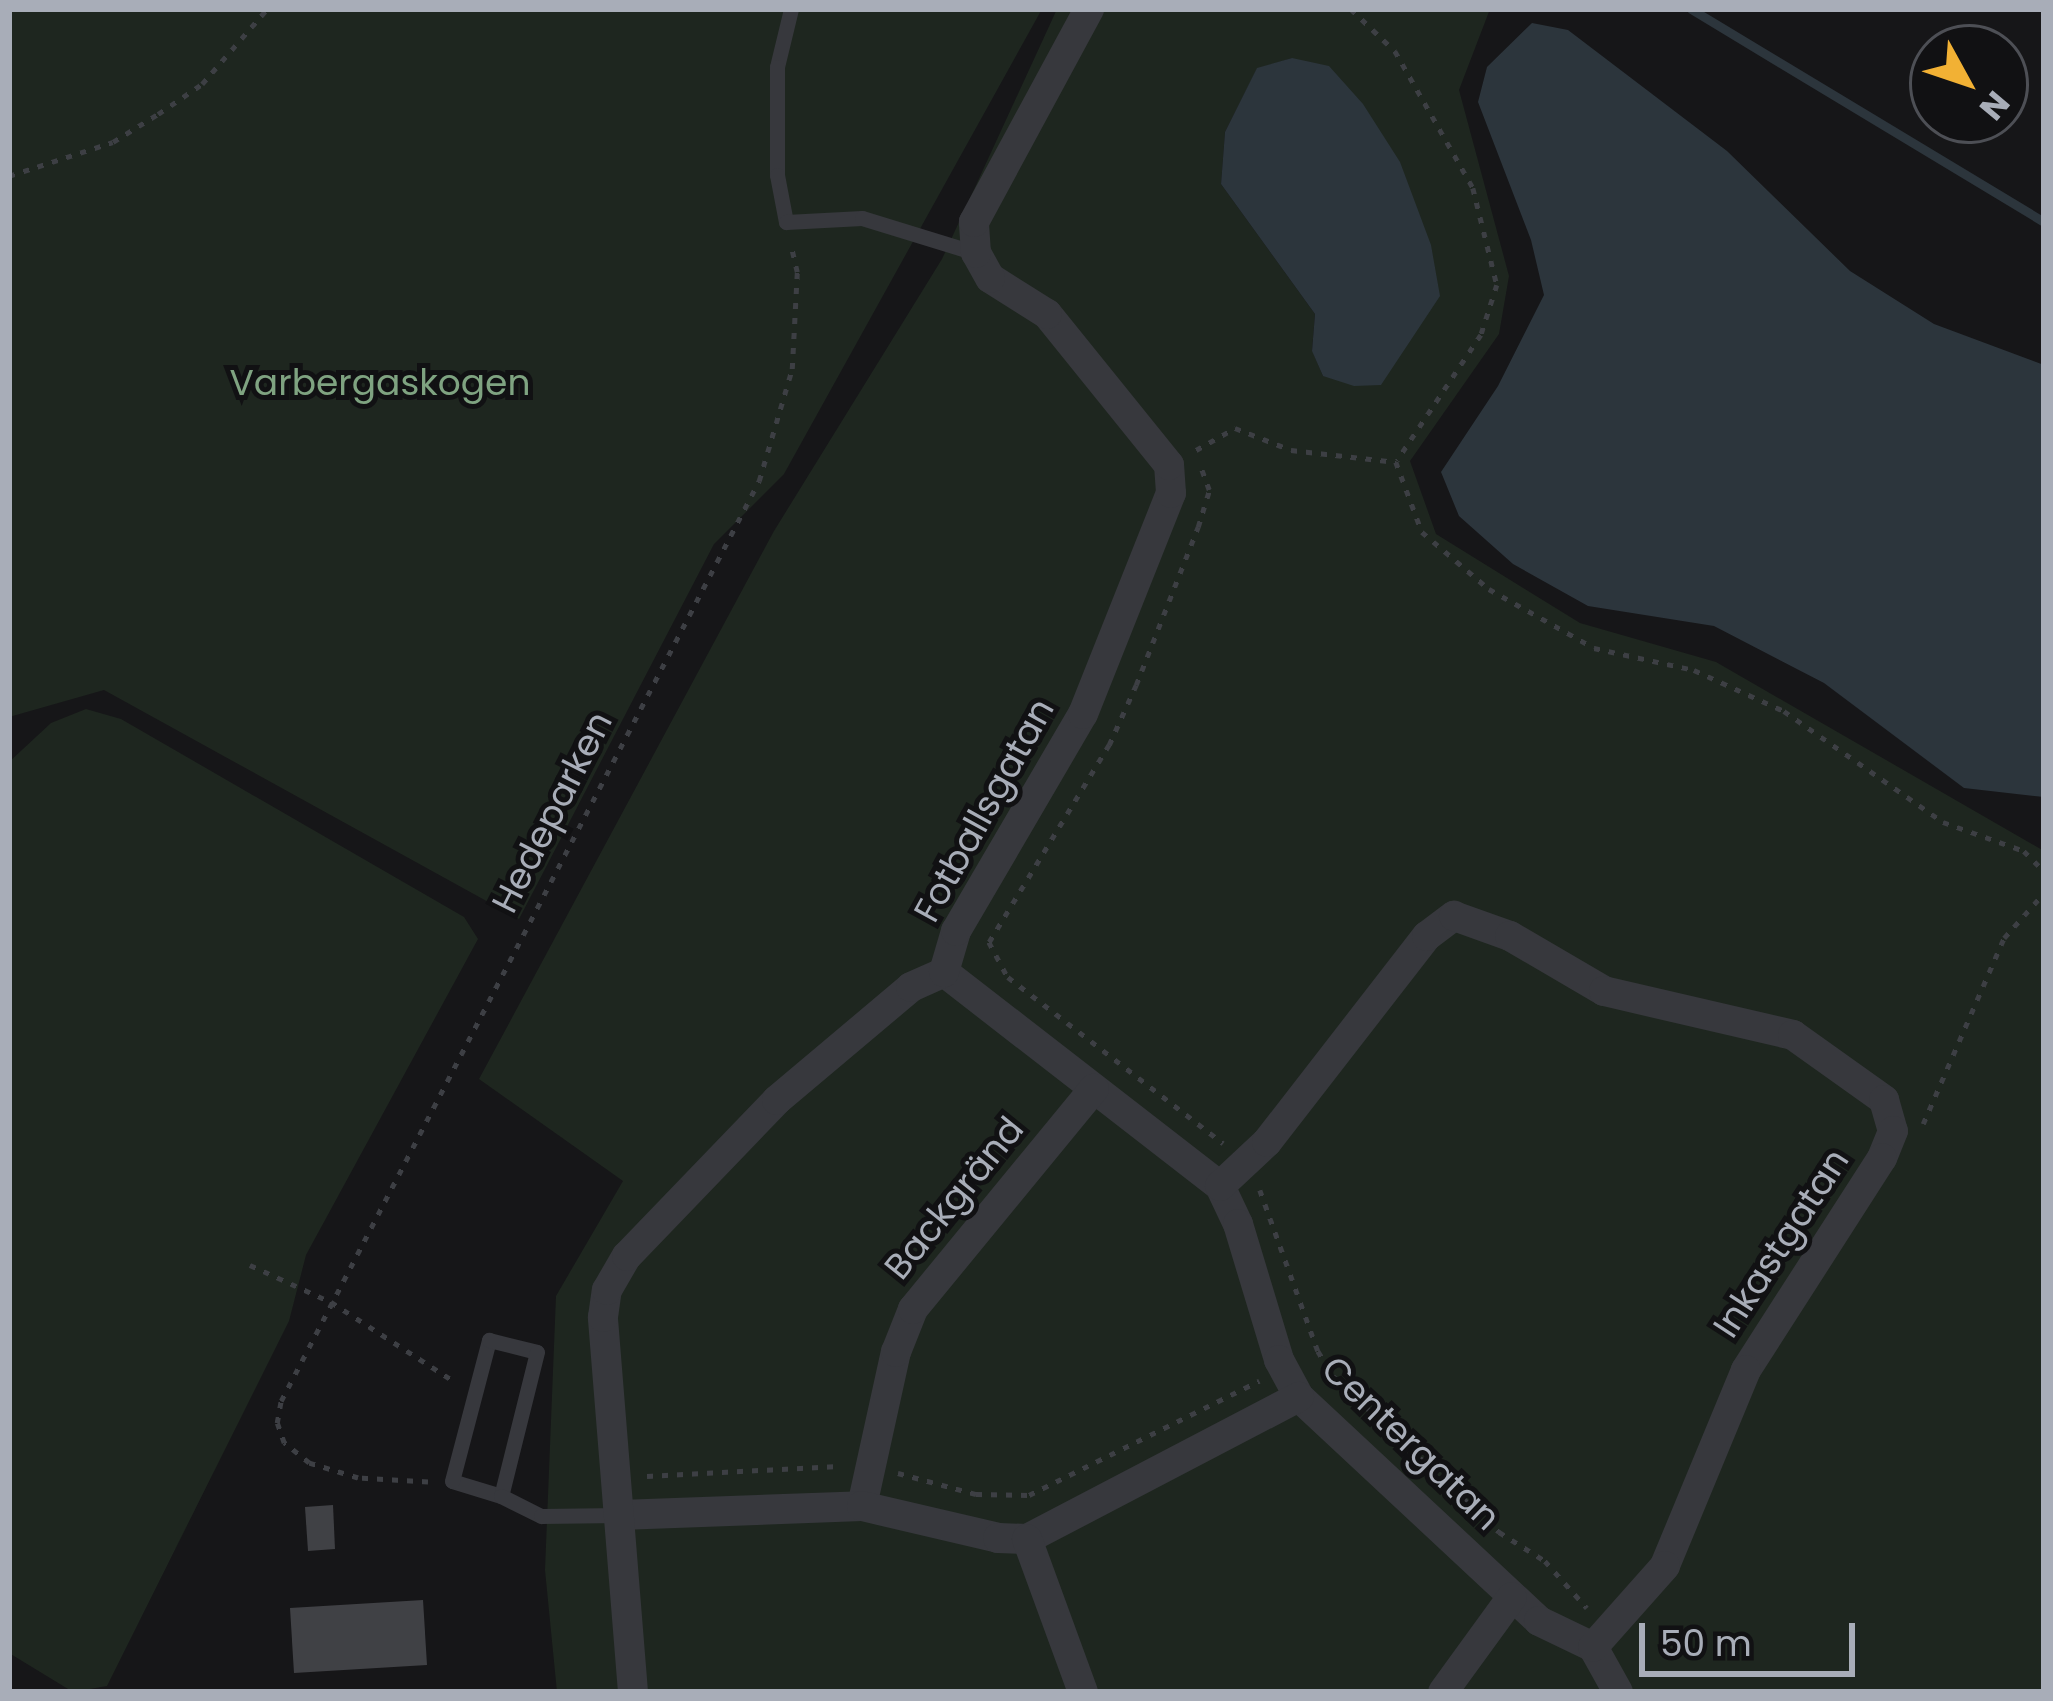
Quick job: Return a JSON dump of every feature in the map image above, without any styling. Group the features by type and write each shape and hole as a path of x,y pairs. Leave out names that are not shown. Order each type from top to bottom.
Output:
{"street":[{"path":"976,253 974,222 1089,9"},
{"name":"Fotballsgatan","path":"633,1692 603,1317 607,1290 627,1256 777,1100 911,986 944,972 954,937 1083,714 1171,494 1169,465 1156,448 1046,314 990,278 976,253"},
{"name":"Inkastgatan","path":"1231,1176 1267,1142 1426,936 1454,916 1510,936 1604,991 1793,1035 1884,1100 1893,1131 1882,1158 1746,1370 1665,1566 1602,1638"},
{"name":"Centergatan","path":"944,972 1094,1088 1231,1176 1238,1224 1283,1369 1299,1397 1539,1621 1602,1638"},
{"name":"Backgränd","path":"862,1506 896,1352 913,1309 1094,1088"},
{"path":"620,1515 862,1506 998,1538 1028,1539 1299,1397"},
{"path":"1028,1539 1084,1692"},
{"path":"1443,1692 1512,1597"},
{"path":"1602,1638 1618,1692"}],"lane":[{"path":"791,9 778,67 777,175 786,221 862,218 976,253"},
{"path":"501,1496 537,1352 489,1340 452,1481 501,1496 541,1516 620,1515"}],"path":[{"path":"9,176 113,142 158,114 202,84 267,9"},
{"path":"1351,9 1395,51 1473,188 1497,285 1481,335 1396,463"},
{"name":"Hedeparken","path":"452,1481 358,1478 309,1463 284,1444 277,1423 281,1401 765,467 792,369 796,272 786,221"},
{"path":"989,942 1109,746 1136,685 1209,490 1190,453 1234,428 1292,450 1396,463"},
{"path":"1396,463 1422,532 1489,589 1594,648 1694,670 1784,711 1943,822 2024,851 2044,872"},
{"path":"1916,1137 1948,1076 2004,938 2044,893"},
{"path":"954,937 989,942"},
{"path":"989,942 1008,977 1223,1143 1231,1176 1269,1203 1318,1351 1357,1402 1499,1532 1545,1561 1602,1638"},
{"path":"250,1265 331,1302 475,1395"},
{"path":"617,1478 870,1468 976,1494 1029,1495 1318,1351"}],"green space":[{"name":"Varbergaskogen","path":"9,9 1042,9 784,474 714,544 519,919 104,690 9,717"},
{"path":"1057,9 1490,9 1459,90 1509,276 1499,334 1410,461 1436,534 1580,623 1716,662 2044,851 2044,1692 557,1692 545,1570 556,1296 623,1181 479,1079 774,531 942,259","holes":["1292,58 1323,376 1312,350 1315,314 1221,184 1225,132 1257,69"]},
{"path":"86,709 121,719 464,917 478,939 306,1255 289,1321 107,1686 73,1692 9,1653 9,762 51,723"}],"shaded area":[{"path":"1532,23 1568,30 1727,151 1850,271 1934,324 2044,365 2044,797 1964,788 1824,683 1714,626 1588,606 1513,564 1459,516 1441,472 1498,386 1544,295 1531,240 1478,102 1487,67"},
{"path":"1292,58 1329,66 1363,104 1400,162 1431,245 1440,296 1381,385 1354,386 1323,376 1312,351 1315,314 1221,184 1225,132 1257,68"}],"building":[{"path":"333,1505 335,1549 308,1551 305,1507"},
{"path":"423,1600 427,1665 294,1673 290,1608"}],"waterway":[{"path":"1691,9 2044,222"}]}
